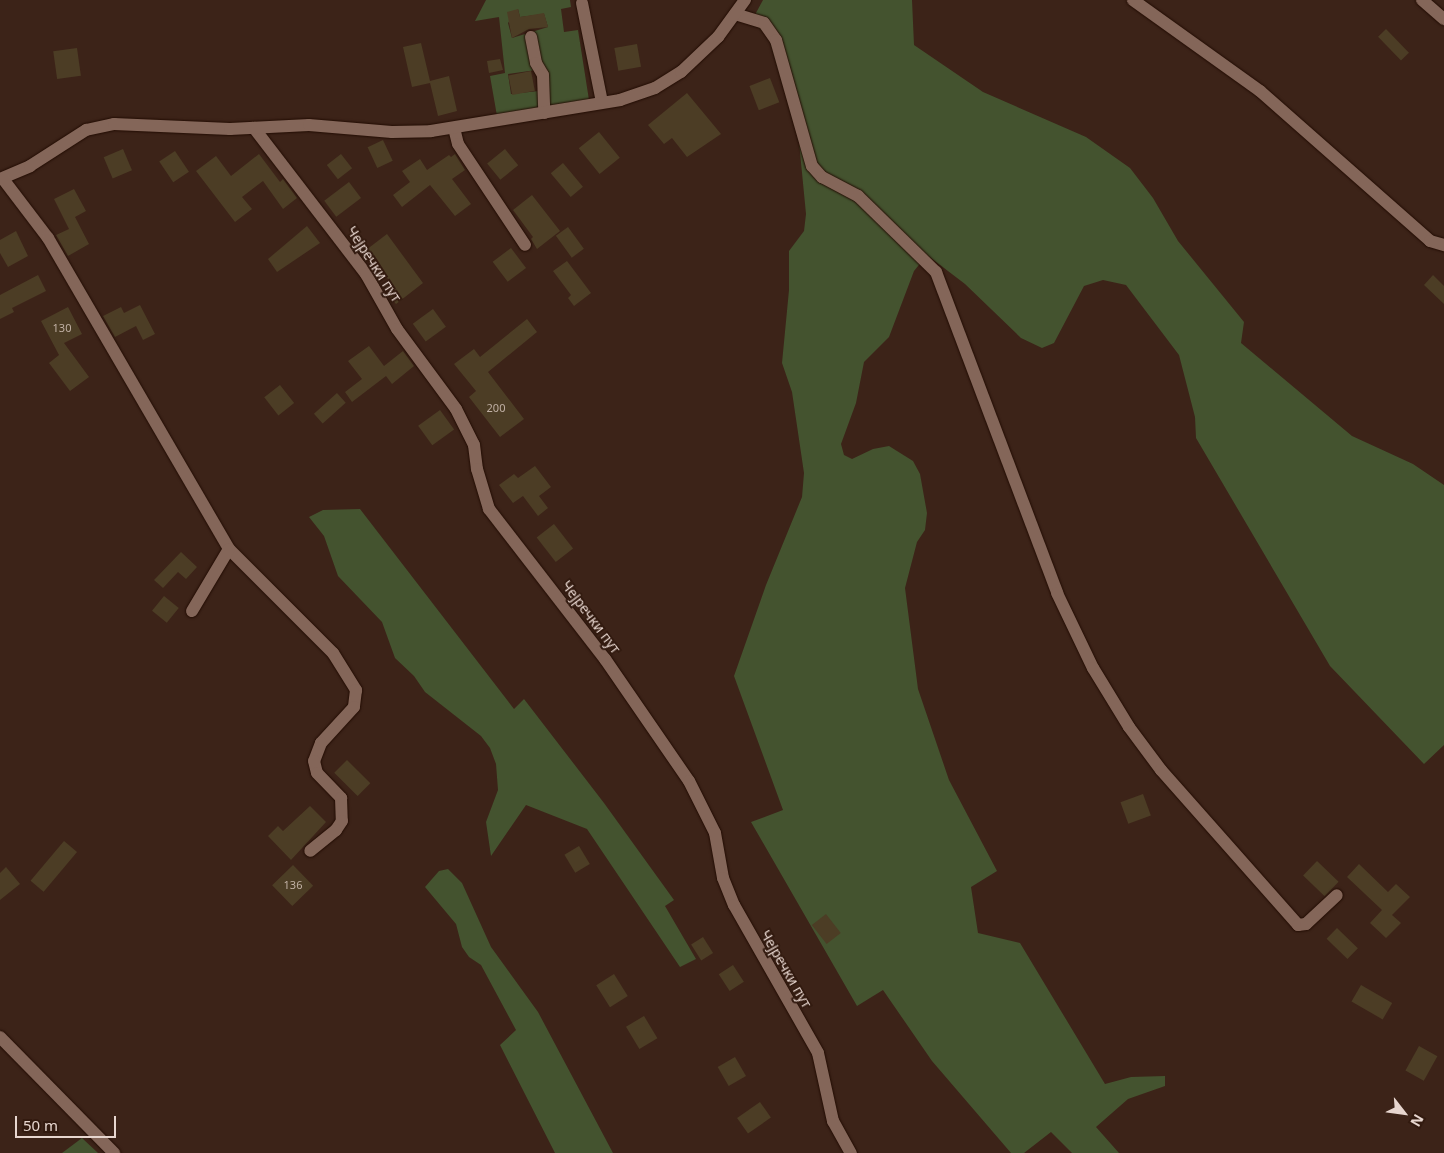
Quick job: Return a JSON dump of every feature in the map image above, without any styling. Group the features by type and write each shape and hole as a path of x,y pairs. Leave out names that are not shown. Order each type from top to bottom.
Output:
{"street":[{"path":"310,851 336,830 342,821 340,798 317,773 314,761 322,743 354,707 356,690 333,653 229,549 48,238 1,179 30,166 86,130 114,124 254,128 309,125 392,132 454,128 544,114 638,94 675,76 718,37 745,0"},
{"path":"1133,0 1260,92 1430,241 1444,245"},
{"path":"1422,0 1444,20"},
{"path":"582,3 602,102"},
{"path":"735,14 764,23 776,40 809,158 818,174 858,196 936,272 1057,593 1093,668 1129,727 1162,770 1298,925 1306,924 1337,895"},
{"path":"531,37 536,63 544,75 544,114"},
{"name":"Чејречки пут","path":"254,128 366,274 397,329 456,409 474,445 477,469 489,509 622,683 689,781 714,834 724,878 734,905 818,1054 833,1121 852,1153"},
{"path":"454,128 458,144 524,245"},
{"path":"192,611 229,549"},
{"path":"0,1037 114,1153"}],"green space":[{"path":"486,0 570,0 571,7 561,9 564,32 578,30 589,100 497,116 490,76 505,73 499,17 475,21","holes":["518,9 520,17 544,14 548,27 512,38 508,23","536,70 539,91 511,94 508,74"]},
{"path":"763,0 912,0 914,45 983,92 1086,137 1130,168 1153,198 1178,241 1244,322 1241,343 1352,436 1413,464 1444,485 1444,745 1424,764 1330,666 1196,438 1195,417 1179,355 1126,285 1103,280 1084,286 1054,343 1042,348 1021,338 965,284 927,255 914,271 889,337 864,362 856,403 841,444 844,455 852,459 873,449 889,446 913,461 920,474 927,513 925,530 917,542 905,588 918,689 949,780 997,871 971,887 978,933 1020,943 1105,1084 1131,1077 1165,1076 1165,1086 1128,1099 1096,1127 1119,1153 1072,1153 1051,1132 1024,1153 1011,1153 932,1061 883,990 857,1006 751,822 783,810 734,676 766,585 802,497 804,473 792,392 782,363 789,290 789,251 804,231 806,214 799,142 768,35 751,22"},
{"path":"360,509 514,709 524,699 604,803 674,900 665,906 696,959 680,967 587,829 526,805 491,856 486,822 498,790 496,764 490,748 481,736 425,692 414,676 395,658 382,622 338,576 324,536 309,517 323,510"},
{"path":"448,869 462,883 491,947 538,1012 613,1153 555,1153 500,1045 516,1030 481,965 469,957 462,947 456,924 425,887 439,871"},
{"path":"82,1138 98,1153 62,1153"}],"building":[{"path":"518,9 520,17 544,13 548,27 529,29 512,38 507,12"},
{"path":"1386,29 1409,53 1401,60 1378,37"},
{"path":"421,43 430,81 449,76 457,111 438,116 430,83 412,87 403,47"},
{"path":"637,44 641,67 618,71 614,48"},
{"path":"77,48 81,76 57,79 53,51"},
{"path":"500,59 503,70 489,73 487,61"},
{"path":"531,71 535,91 512,95 508,75"},
{"path":"770,78 779,102 759,110 749,86"},
{"path":"687,93 721,134 687,157 672,138 664,144 648,125"},
{"path":"599,132 620,158 600,174 579,148"},
{"path":"383,140 393,161 377,168 368,147"},
{"path":"123,149 132,170 113,178 104,157"},
{"path":"505,149 518,165 500,180 487,163"},
{"path":"175,151 189,172 173,182 159,162"},
{"path":"259,154 280,182 283,179 297,198 283,209 263,181 242,197 252,209 235,222 196,171 216,156 231,176"},
{"path":"341,154 352,168 338,179 327,165"},
{"path":"455,154 465,170 452,179 471,204 455,216 430,185 402,207 393,195 410,182 402,171 420,159 427,170 449,155 451,157"},
{"path":"563,163 583,187 571,197 551,173"},
{"path":"349,182 361,198 336,217 324,201"},
{"path":"74,189 86,211 75,217 89,244 68,256 56,235 69,229 54,199"},
{"path":"532,195 560,231 537,249 531,239 533,237 513,210"},
{"path":"307,226 320,243 277,272 268,259"},
{"path":"568,227 584,249 572,258 556,236"},
{"path":"16,231 28,256 8,267 0,253 0,240"},
{"path":"387,234 423,283 396,304 384,289 391,283 366,250"},
{"path":"511,248 526,268 508,282 493,262"},
{"path":"567,261 591,293 574,306 568,298 571,295 553,271"},
{"path":"38,275 46,291 12,308 14,312 0,319 0,295"},
{"path":"1433,275 1444,286 1444,304 1424,285"},
{"path":"140,305 155,334 143,340 136,326 115,337 103,316 121,307 124,313"},
{"path":"68,307 82,334 64,343 89,377 70,391 49,363 59,355 41,321"},
{"path":"433,309 446,327 426,341 413,324"},
{"path":"527,319 537,332 488,372 524,419 500,437 469,397 476,391 454,364 474,349 480,357"},
{"path":"369,346 384,366 403,351 414,366 392,384 386,376 352,402 345,392 362,379 348,361"},
{"path":"280,385 294,403 278,415 264,397"},
{"path":"337,393 346,403 323,423 314,414"},
{"path":"440,410 454,429 432,445 418,426"},
{"path":"535,466 551,487 539,496 548,508 538,516 523,496 513,503 499,485 514,474 518,478"},
{"path":"554,524 573,548 556,562 537,538"},
{"path":"181,552 197,567 186,579 178,572 163,588 154,580"},
{"path":"164,596 179,608 167,623 152,611"},
{"path":"347,760 370,783 358,796 334,773"},
{"path":"1143,794 1151,816 1128,824 1120,802"},
{"path":"310,806 326,822 291,860 268,836 278,826 283,831"},
{"path":"64,841 77,852 44,892 31,881"},
{"path":"579,846 590,864 575,873 564,855"},
{"path":"1317,861 1339,882 1325,896 1303,875"},
{"path":"1359,864 1388,892 1396,884 1410,897 1392,915 1401,923 1386,938 1370,923 1382,910 1347,877"},
{"path":"293,865 313,886 292,906 272,885"},
{"path":"6,867 20,884 0,900 0,873"},
{"path":"826,914 841,933 827,944 812,925"},
{"path":"1337,928 1358,948 1347,959 1327,939"},
{"path":"703,937 713,953 701,961 691,944"},
{"path":"733,965 744,982 730,991 719,974"},
{"path":"614,974 628,996 610,1007 596,985"},
{"path":"1361,985 1392,1003 1383,1019 1352,1001"},
{"path":"644,1016 657,1038 639,1049 626,1027"},
{"path":"1419,1046 1437,1056 1424,1081 1405,1070"},
{"path":"735,1057 746,1076 729,1086 718,1067"},
{"path":"760,1102 771,1118 748,1134 737,1118"}]}
